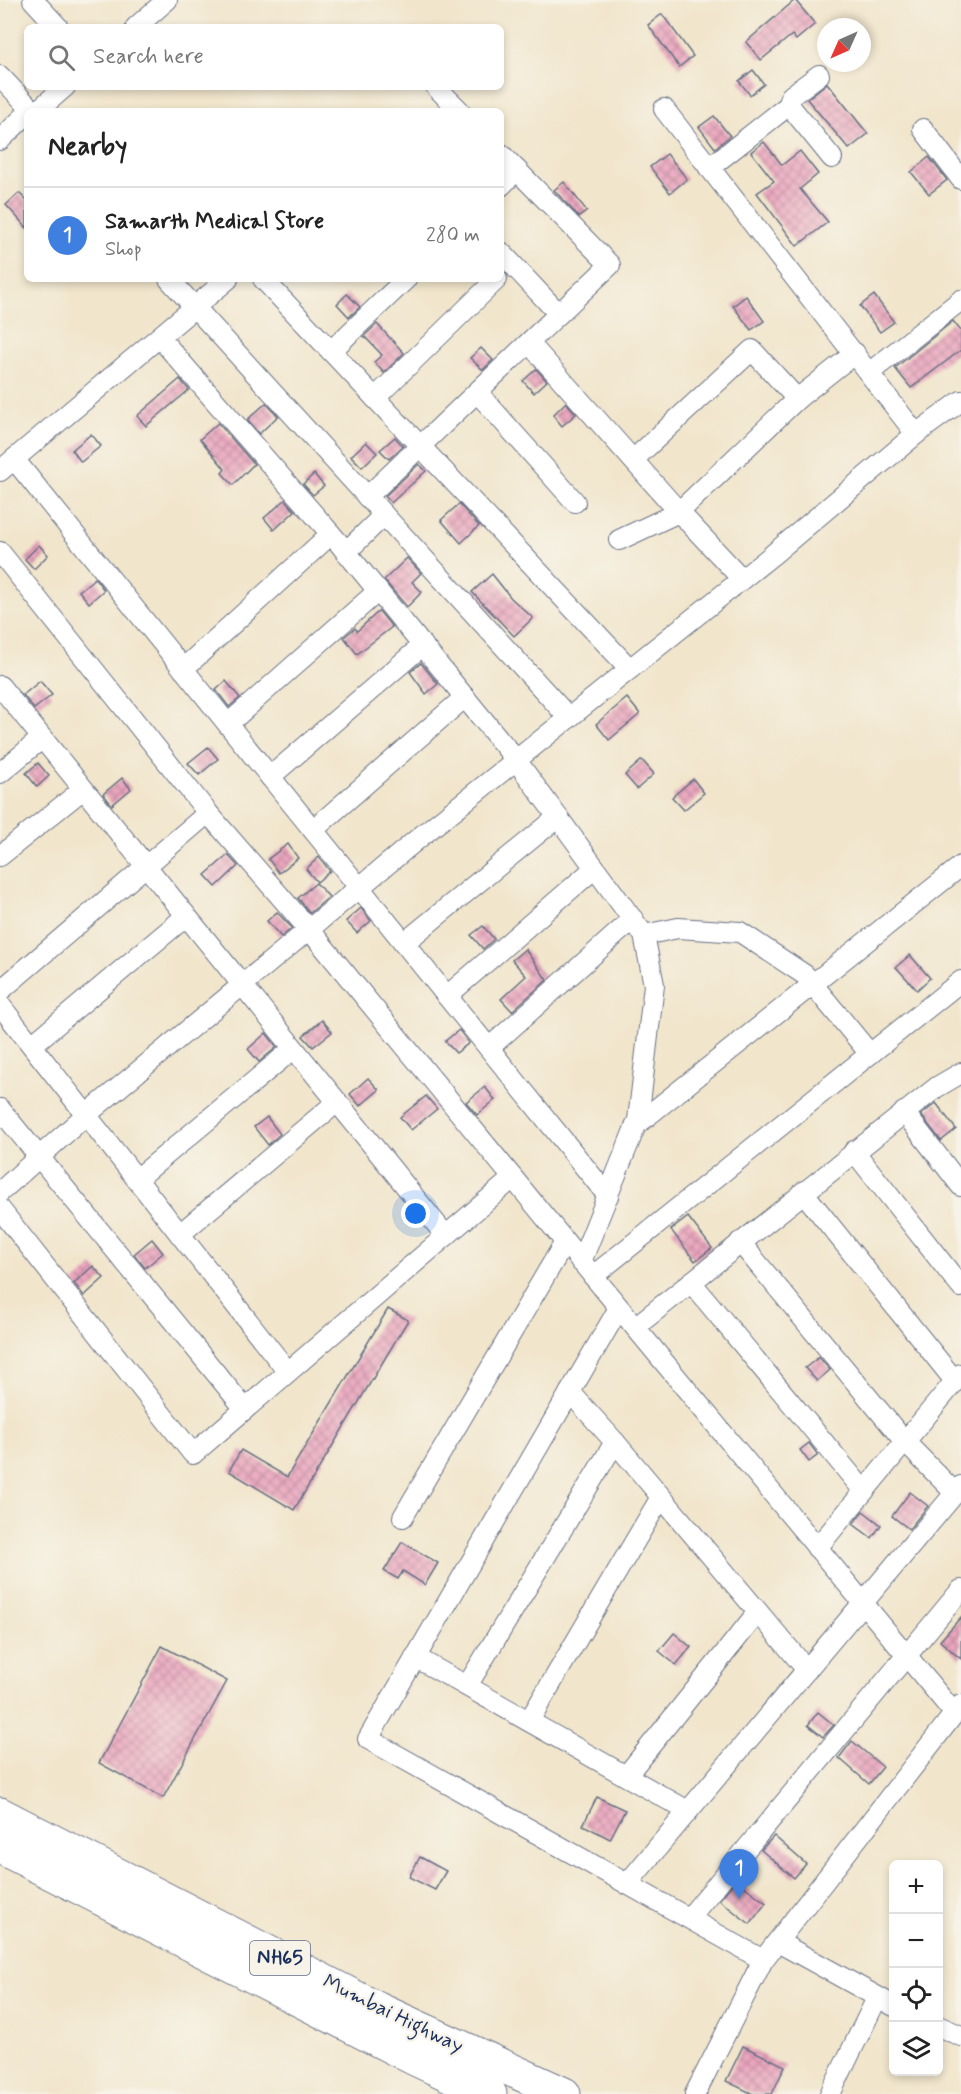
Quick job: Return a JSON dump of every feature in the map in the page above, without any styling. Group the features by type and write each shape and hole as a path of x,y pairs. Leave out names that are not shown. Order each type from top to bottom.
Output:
{"highway":[{"name":"Mumbai Highway","path":"0,1814 378,2009 564,2094"},
{"name":"NH65","path":"0,1847 415,2059 490,2094"}],"street":[{"path":"33,0 55,24"},
{"path":"140,24 168,0"},
{"path":"709,168 789,105 791,96 819,75"},
{"path":"0,76 29,108"},
{"path":"36,108 61,90"},
{"path":"439,90 456,108"},
{"path":"789,105 832,158"},
{"path":"664,109 916,434"},
{"path":"0,140 24,118"},
{"path":"923,129 961,179"},
{"path":"367,497 610,265 504,156"},
{"path":"504,183 517,170"},
{"path":"505,264 559,314"},
{"path":"172,282 568,718"},
{"path":"225,282 7,465 183,669 608,1196"},
{"path":"266,282 630,669"},
{"path":"331,351 403,282"},
{"path":"375,398 494,282"},
{"path":"869,373 961,300"},
{"path":"160,338 331,534 423,645 516,760 639,927 654,986 638,1120 608,1196 587,1269"},
{"path":"529,343 679,512 742,579"},
{"path":"633,460 753,350 797,399"},
{"path":"619,540 679,512 797,399 855,353"},
{"path":"477,392 575,502"},
{"path":"0,1192 86,1115 309,929 742,579 916,434 961,401"},
{"path":"346,552 384,515"},
{"path":"183,669 331,534"},
{"path":"0,552 208,813 309,929 863,1603 907,1655 958,1709 763,1960 695,2094"},
{"path":"228,724 378,591"},
{"path":"270,777 423,645"},
{"path":"0,688 446,1236"},
{"path":"313,830 465,697"},
{"path":"0,773 41,739"},
{"path":"0,856 82,790"},
{"path":"0,991 208,813"},
{"path":"404,944 558,817"},
{"path":"635,1126 961,866"},
{"path":"447,996 596,868"},
{"path":"32,1045 185,916"},
{"path":"489,1048 639,927 740,932 805,975 870,1054"},
{"path":"587,1269 870,1054 961,981"},
{"path":"0,1005 288,1372"},
{"path":"137,1179 294,1049"},
{"path":"634,1327 936,1087 961,1073"},
{"path":"180,1234 337,1102"},
{"path":"0,1109 245,1410"},
{"path":"904,1112 961,1186"},
{"path":"854,1151 961,1287"},
{"path":"0,1209 194,1454 513,1178"},
{"path":"803,1192 958,1377 817,1548"},
{"path":"403,1517 565,1242"},
{"path":"627,1884 958,1490 905,1442 740,1242"},
{"path":"691,1282 864,1491"},
{"path":"619,1308 368,1738 763,1960"},
{"path":"570,1392 615,1442 807,1670"},
{"path":"467,1686 615,1442"},
{"path":"529,1721 661,1497"},
{"path":"689,1918 961,1590"},
{"path":"626,1776 758,1612"},
{"path":"415,1657 688,1811"},
{"path":"778,1942 885,2002 830,2094"},
{"path":"943,2028 961,2036"}],"building":[{"path":"795,0 815,24 796,40 792,35 761,60 746,42"},
{"path":"662,14 693,56 679,67 648,25"},
{"path":"753,70 764,84 750,95 739,81"},
{"path":"827,83 868,134 849,149 807,99"},
{"path":"714,116 730,136 715,148 699,127"},
{"path":"764,142 782,165 800,151 818,174 800,189 828,222 797,246 757,193 774,181 751,152"},
{"path":"667,154 687,179 670,193 650,167"},
{"path":"929,157 947,180 929,194 911,172"},
{"path":"564,182 587,211 579,217 554,190"},
{"path":"19,193 24,198 24,225 6,205"},
{"path":"347,294 360,307 349,317 337,304"},
{"path":"874,295 894,322 880,332 860,306"},
{"path":"746,296 764,321 751,330 733,306"},
{"path":"953,321 961,331 961,350 911,388 895,368"},
{"path":"377,324 404,353 384,373 374,362 382,355 364,336"},
{"path":"481,348 493,360 483,370 470,358"},
{"path":"536,369 547,381 534,393 523,381"},
{"path":"180,379 189,390 146,426 137,416"},
{"path":"566,402 576,414 562,426 553,415"},
{"path":"266,403 278,416 259,434 247,420"},
{"path":"218,423 254,464 233,485 222,473 225,469 200,439"},
{"path":"91,434 101,446 81,462 72,450"},
{"path":"395,437 403,446 389,459 380,450"},
{"path":"366,442 377,453 362,467 351,456"},
{"path":"419,464 426,471 391,503 385,496"},
{"path":"314,474 324,486 313,495 303,484"},
{"path":"285,500 295,511 274,530 264,518"},
{"path":"459,504 479,526 461,543 441,520"},
{"path":"39,545 48,555 34,569 25,559"},
{"path":"407,558 421,573 412,582 422,592 407,607 384,580"},
{"path":"492,574 511,598 533,618 514,636 472,592"},
{"path":"95,578 104,590 89,603 79,591"},
{"path":"379,611 392,627 357,654 344,637 355,628 357,631"},
{"path":"421,663 438,684 426,694 410,672"},
{"path":"40,681 52,695 34,709 23,695"},
{"path":"226,681 240,698 229,707 216,690"},
{"path":"627,698 640,714 609,740 596,724"},
{"path":"208,747 218,759 199,775 188,763"},
{"path":"642,760 654,774 637,789 625,775"},
{"path":"38,763 49,776 37,787 26,773"},
{"path":"122,778 131,789 112,805 103,794"},
{"path":"693,779 704,793 684,810 672,797"},
{"path":"288,844 298,858 279,873 268,859"},
{"path":"228,855 238,866 216,887 205,875"},
{"path":"319,857 330,871 317,882 306,869"},
{"path":"316,883 329,897 310,913 298,898"},
{"path":"361,908 371,921 357,933 346,921"},
{"path":"277,912 292,928 281,937 267,921"},
{"path":"483,926 494,939 483,949 471,935"},
{"path":"525,949 547,980 512,1011 501,999 526,976 512,960"},
{"path":"910,955 930,978 917,990 896,967"},
{"path":"322,1020 332,1032 313,1047 303,1036"},
{"path":"459,1030 469,1043 456,1053 445,1041"},
{"path":"266,1033 277,1047 259,1062 248,1049"},
{"path":"368,1078 379,1090 360,1106 350,1094"},
{"path":"485,1087 495,1100 477,1115 466,1102"},
{"path":"426,1096 437,1109 411,1130 400,1117"},
{"path":"936,1103 956,1129 941,1141 921,1115"},
{"path":"267,1117 280,1134 268,1145 254,1127"},
{"path":"688,1217 712,1248 695,1261 671,1230"},
{"path":"152,1239 163,1253 145,1268 134,1254"},
{"path":"93,1266 104,1278 84,1296 74,1283"},
{"path":"388,1309 408,1320 294,1510 229,1471 241,1450 287,1477"},
{"path":"819,1357 830,1370 817,1381 805,1368"},
{"path":"809,1443 818,1455 809,1462 800,1450"},
{"path":"910,1492 928,1506 909,1529 892,1516"},
{"path":"863,1511 881,1525 872,1538 853,1524"},
{"path":"402,1542 438,1563 425,1585 403,1571 398,1579 384,1571"},
{"path":"961,1617 961,1659 940,1641"},
{"path":"674,1633 691,1647 676,1665 659,1651"},
{"path":"162,1646 227,1681 163,1798 99,1763"},
{"path":"818,1712 834,1725 823,1737 808,1725"},
{"path":"852,1741 883,1767 869,1784 839,1758"},
{"path":"597,1797 625,1810 610,1839 583,1825"},
{"path":"774,1836 806,1864 794,1878 761,1850"},
{"path":"420,1857 446,1871 435,1890 409,1877"},
{"path":"736,1880 766,1903 750,1924 719,1900"},
{"path":"743,2046 785,2066 772,2094 753,2094 726,2081"}],"place":[{"name":"Samarth Medical Store","path":"739,1899"}]}
